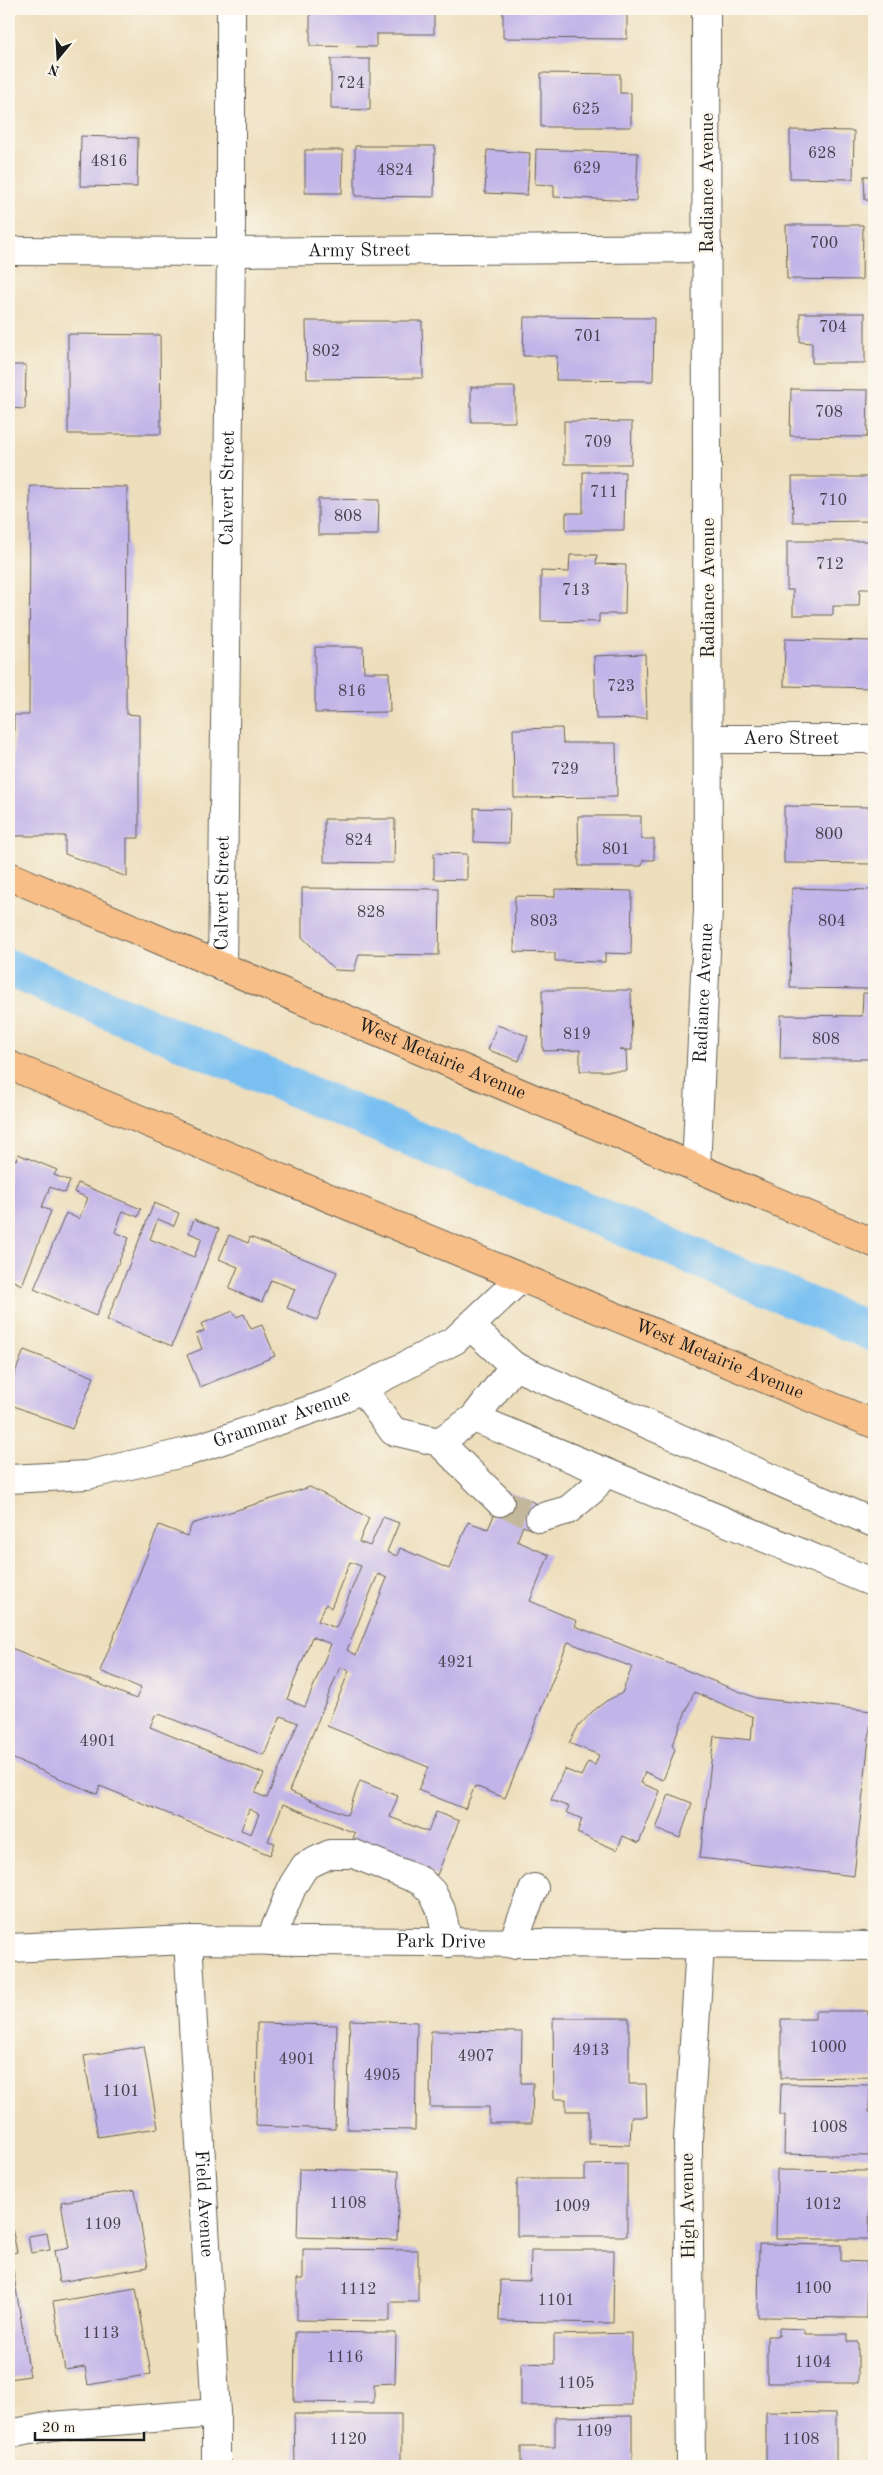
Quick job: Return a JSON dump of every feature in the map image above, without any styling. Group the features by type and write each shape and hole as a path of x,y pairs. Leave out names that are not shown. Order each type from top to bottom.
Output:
{"main road":[{"name":"West Metairie Avenue","path":"9,876 874,1243"},
{"name":"West Metairie Avenue","path":"9,1065 874,1424"}],"street":[{"name":"Calvert Street","path":"222,967 231,252 230,9"},
{"name":"Radiance Avenue","path":"696,1168 708,909 706,9"},
{"name":"Army Street","path":"9,251 231,252 708,248"},
{"name":"Aero Street","path":"709,739 874,739"},
{"name":"Grammar Avenue","path":"9,1479 87,1475 187,1452 339,1400 455,1340 521,1278"},
{"path":"470,1326 514,1366 874,1522"},
{"path":"439,1442 474,1418 514,1366"},
{"path":"362,1388 393,1432 439,1442 500,1502"},
{"path":"474,1418 874,1583"},
{"path":"540,1518 568,1510 592,1490 605,1472"},
{"path":"270,1941 293,1885 305,1866 330,1854 354,1854 421,1881 432,1892 441,1910 448,1943"},
{"path":"512,1944 534,1888"},
{"name":"Park Drive","path":"9,1948 188,1940 700,1946 874,1946"},
{"name":"Field Avenue","path":"188,1940 216,2412 216,2466"},
{"name":"High Avenue","path":"691,2466 688,2139 700,1946"},
{"path":"9,2434 52,2426 216,2412"}],"building":[{"path":"310,9 434,9 434,34 376,34 376,47 310,46"},
{"path":"503,9 627,9 627,39 503,38"},
{"path":"834,9 874,9 874,12 834,11"},
{"path":"331,59 370,59 370,110 331,109"},
{"path":"541,73 620,74 620,93 631,93 631,127 541,127"},
{"path":"790,130 854,131 853,179 790,178"},
{"path":"81,136 138,138 137,187 80,186"},
{"path":"355,146 435,146 434,197 355,196"},
{"path":"536,149 638,153 636,201 554,197 554,185 535,184"},
{"path":"305,150 343,150 342,193 305,193"},
{"path":"487,150 530,153 527,195 485,193"},
{"path":"864,176 874,176 874,200 865,200"},
{"path":"786,225 863,225 862,280 787,279"},
{"path":"800,313 865,313 865,363 812,363 812,343 800,342"},
{"path":"524,317 654,318 653,381 556,380 557,356 523,356"},
{"path":"306,321 422,321 423,378 307,379"},
{"path":"68,334 160,335 161,434 68,434"},
{"path":"9,365 26,365 25,409 9,408"},
{"path":"471,387 515,387 515,422 471,422"},
{"path":"791,389 868,390 867,437 790,436"},
{"path":"564,421 632,422 631,464 564,464"},
{"path":"583,472 625,472 624,530 566,530 566,513 583,513"},
{"path":"792,477 874,477 874,521 793,522"},
{"path":"30,486 127,487 126,714 139,715 139,838 127,838 127,877 65,854 65,836 13,836 14,715 29,715"},
{"path":"318,499 379,500 378,535 318,535"},
{"path":"787,541 874,541 874,589 860,589 859,606 833,606 833,615 793,615 793,590 787,590"},
{"path":"570,555 597,555 596,564 626,565 625,614 599,614 599,622 541,621 541,571 569,572"},
{"path":"785,639 874,641 874,688 784,686"},
{"path":"315,647 363,647 364,672 389,672 390,712 315,713"},
{"path":"645,654 647,718 596,719 594,656"},
{"path":"562,728 563,743 616,743 617,797 514,798 513,729"},
{"path":"784,806 874,807 874,864 784,863"},
{"path":"474,808 510,809 509,843 474,842"},
{"path":"578,816 641,816 641,839 654,839 654,860 643,860 642,866 579,866"},
{"path":"324,819 395,819 394,863 324,862"},
{"path":"434,853 467,854 467,880 434,879"},
{"path":"302,888 440,889 439,955 359,954 354,971 335,970 302,937"},
{"path":"792,888 873,890 872,955 874,955 874,989 790,988"},
{"path":"555,889 632,891 631,954 605,953 605,962 555,961 555,953 514,952 515,896 555,897"},
{"path":"542,990 631,990 632,1050 620,1050 626,1051 627,1071 580,1071 580,1050 543,1051"},
{"path":"863,993 874,993 872,1059 780,1059 781,1015 862,1016"},
{"path":"497,1025 528,1036 519,1061 488,1050"},
{"path":"18,1154 57,1170 54,1175 70,1181 65,1193 50,1187 42,1207 51,1211 22,1285 9,1279 9,1157 16,1160"},
{"path":"78,1183 141,1209 138,1217 123,1211 115,1232 129,1238 96,1316 34,1289 66,1213 79,1219 88,1198 74,1192"},
{"path":"154,1203 179,1213 174,1226 158,1219 150,1239 194,1257 202,1238 189,1233 194,1219 219,1229 172,1346 107,1320"},
{"path":"229,1235 248,1243 250,1237 337,1272 317,1320 287,1308 295,1289 271,1280 262,1302 229,1289 238,1267 219,1259"},
{"path":"233,1311 236,1317 244,1314 251,1329 262,1325 275,1356 200,1387 187,1355 202,1349 196,1334 204,1331 201,1324"},
{"path":"24,1350 94,1377 72,1429 9,1404 9,1388"},
{"path":"310,1487 369,1518 359,1542 370,1546 383,1517 399,1523 387,1552 397,1556 400,1548 449,1569 468,1522 488,1529 505,1490 545,1507 535,1531 523,1526 517,1541 549,1555 530,1601 577,1621 575,1626 756,1698 872,1711 854,1876 700,1858 714,1736 751,1740 753,1717 694,1692 672,1745 675,1750 663,1780 645,1772 641,1783 660,1791 639,1843 623,1836 617,1850 577,1833 582,1819 566,1812 569,1807 551,1800 564,1769 581,1776 588,1762 595,1765 599,1755 569,1743 578,1727 592,1712 606,1701 622,1693 632,1667 568,1642 505,1798 475,1786 465,1809 418,1790 428,1767 327,1726 349,1671 340,1667 289,1791 347,1815 360,1781 398,1796 390,1817 428,1832 436,1812 459,1821 437,1875 352,1842 355,1833 283,1804 268,1841 275,1843 270,1855 100,1786 97,1794 9,1757 9,1647 136,1699 141,1688 100,1671 159,1525 187,1536 192,1524","holes":["350,1562 361,1566 336,1628 318,1621 326,1604 331,1608","378,1574 387,1578 356,1655 347,1650","312,1637 331,1644 305,1707 287,1699","159,1714 264,1755 281,1716 298,1723 267,1798 255,1793 264,1774 150,1727 155,1715 158,1716","249,1809 259,1814 251,1834 241,1830"]},
{"path":"669,1794 692,1803 680,1838 656,1829"},
{"path":"815,2011 867,2011 869,2016 874,2016 874,2077 781,2078 781,2019 815,2019"},
{"path":"553,2018 629,2018 629,2084 646,2084 647,2117 631,2117 630,2145 589,2144 589,2111 566,2111 566,2099 554,2099"},
{"path":"350,2020 417,2022 415,2130 347,2129"},
{"path":"257,2023 337,2025 335,2129 256,2126"},
{"path":"431,2031 522,2032 521,2083 533,2083 532,2123 489,2123 489,2107 430,2107"},
{"path":"144,2046 158,2128 98,2137 84,2056"},
{"path":"781,2084 870,2085 869,2112 874,2113 874,2142 870,2142 869,2156 784,2154 785,2115 780,2115"},
{"path":"627,2164 627,2236 517,2236 517,2179 585,2179 585,2165"},
{"path":"299,2169 399,2171 397,2240 297,2237"},
{"path":"777,2170 870,2171 869,2239 776,2239"},
{"path":"135,2190 148,2267 59,2282 54,2251 69,2248 61,2202"},
{"path":"9,2214 17,2252 9,2254"},
{"path":"47,2233 50,2250 31,2253 28,2236"},
{"path":"759,2244 841,2245 841,2261 867,2262 866,2318 758,2317"},
{"path":"303,2249 418,2250 418,2302 390,2302 390,2321 297,2320 297,2279 303,2279"},
{"path":"531,2250 614,2250 613,2323 499,2321 500,2280 530,2281"},
{"path":"9,2270 13,2270 30,2376 9,2379"},
{"path":"136,2288 151,2374 88,2385 85,2367 65,2370 53,2302"},
{"path":"779,2328 805,2329 805,2334 848,2334 848,2342 858,2342 858,2383 767,2383 767,2336 779,2336"},
{"path":"295,2332 396,2333 395,2383 374,2384 374,2403 294,2402"},
{"path":"632,2333 632,2405 521,2406 521,2363 554,2364 554,2335"},
{"path":"766,2412 836,2413 836,2466 766,2466"},
{"path":"294,2414 401,2414 401,2466 295,2466"},
{"path":"632,2416 632,2466 521,2466 521,2447 555,2447 555,2417"}],"waterway":[{"path":"9,968 874,1333"}],"tunnel":[{"path":"500,1502 540,1518"}]}
